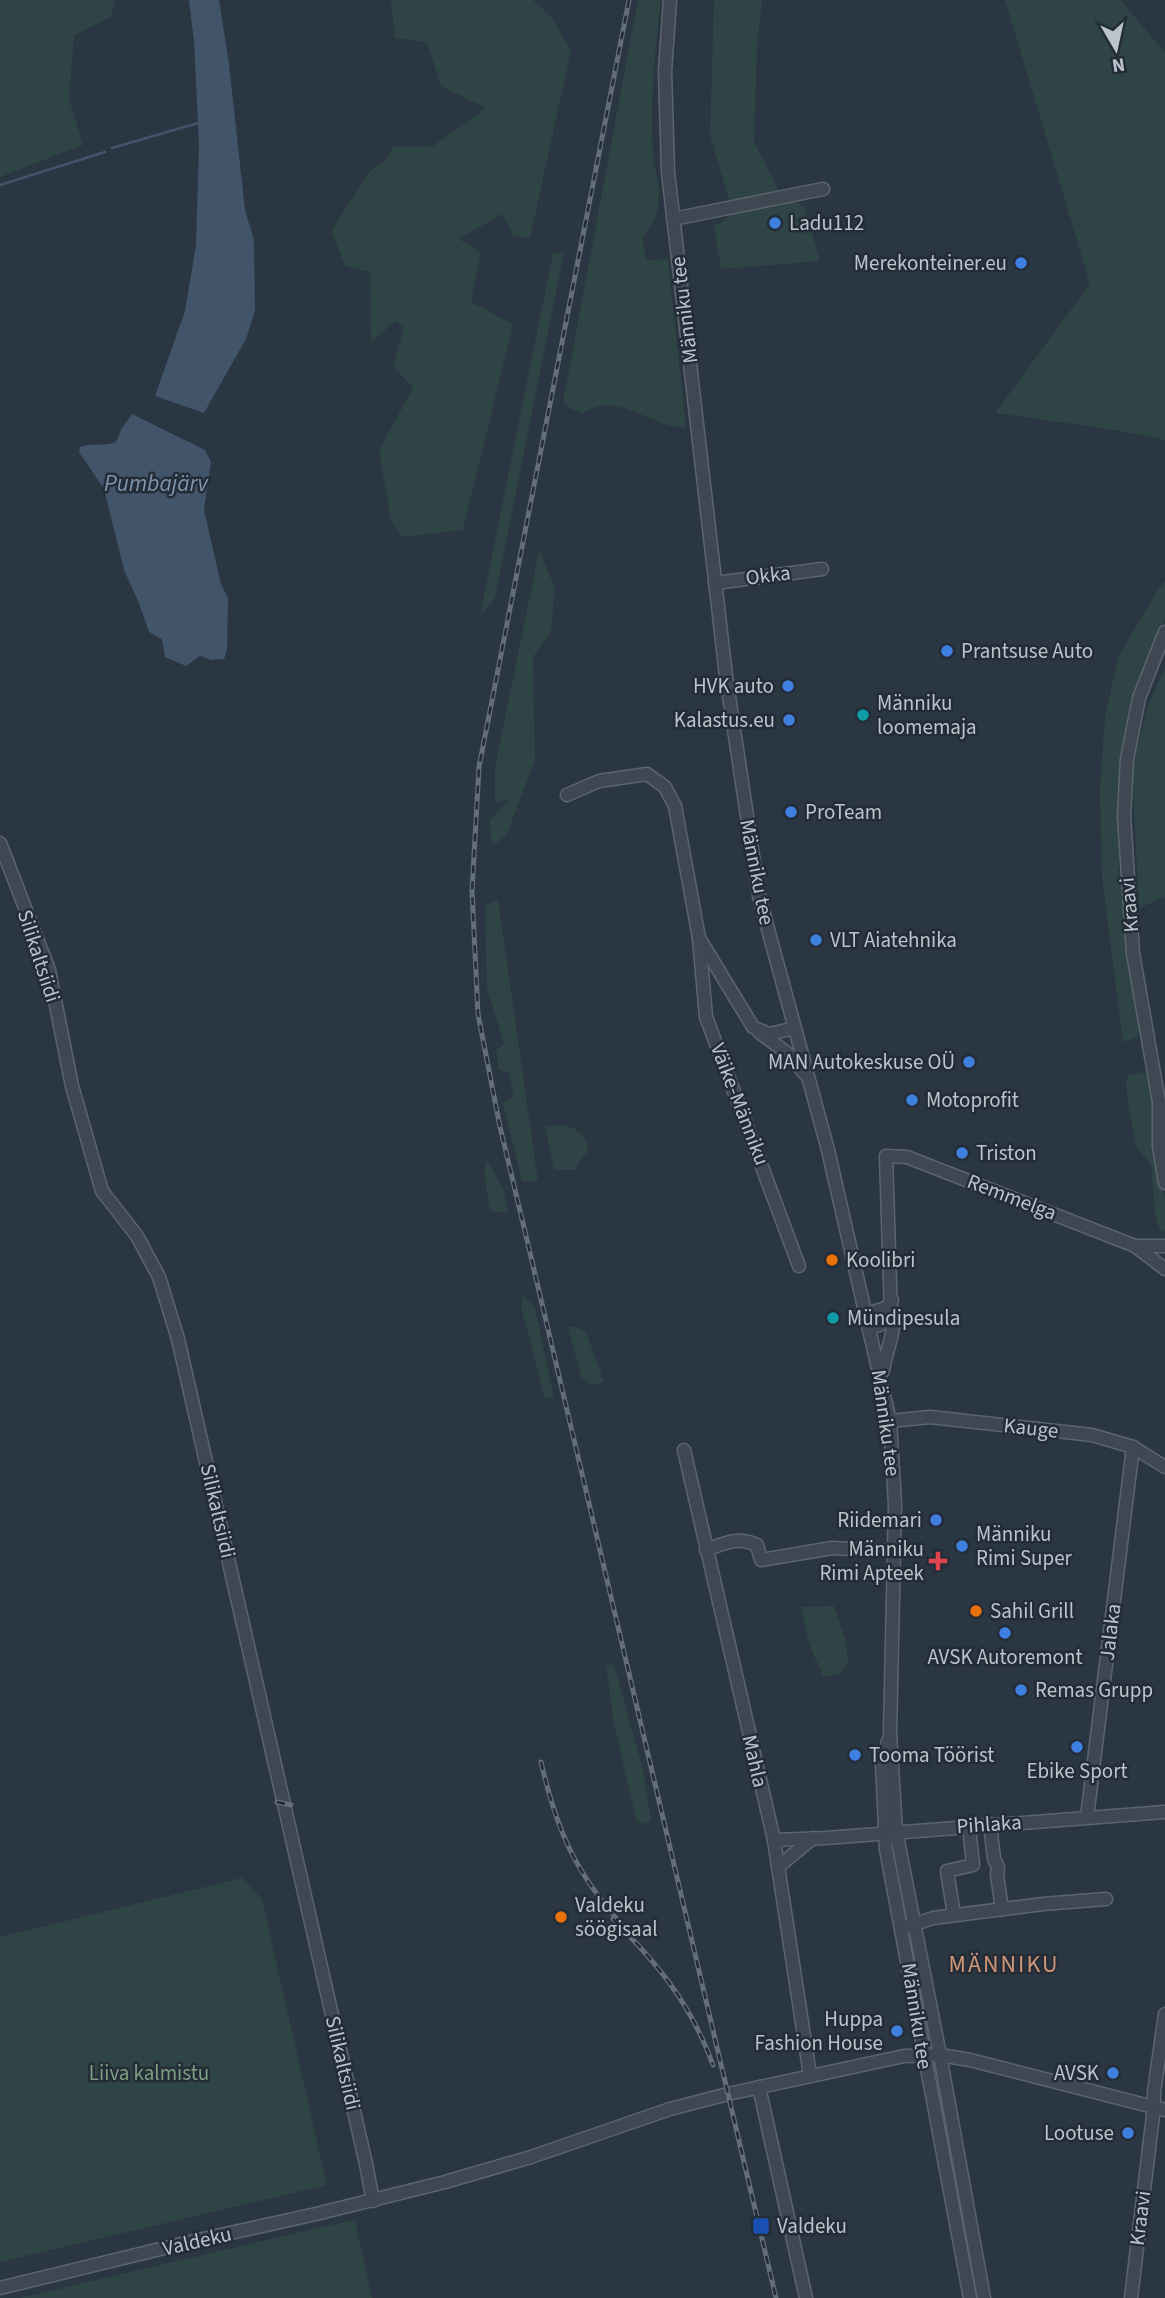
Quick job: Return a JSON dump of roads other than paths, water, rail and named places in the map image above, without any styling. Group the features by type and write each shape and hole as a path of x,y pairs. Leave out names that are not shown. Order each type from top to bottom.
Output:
{"street":[{"name":"Männiku tee","path":"670,0 664,87 668,172 726,676 753,864 765,921 828,1150 890,1421 895,1480 890,1832 908,1926 940,2055 984,2298"},
{"path":"673,219 823,189"},
{"name":"Okka","path":"715,583 822,569"},
{"name":"Kraavi","path":"1165,632 1139,698 1127,759 1124,816 1133,953 1159,1102 1159,1146 1165,1183"},
{"name":"Väike-Männiku","path":"567,795 599,780 647,774 665,787 675,806 699,938 706,1017 799,1266"},
{"name":"Silikaltsiidi","path":"0,844 48,970 72,1086 102,1191 137,1236 159,1277 178,1339 373,2201"},
{"name":"Väike-Männiku","path":"699,938 753,1027 769,1034 794,1028"},
{"path":"753,1027 791,1056 808,1079"},
{"name":"Remmelga","path":"892,1300 886,1156 918,1161 1135,1246 1165,1269"},
{"name":"Remmelga","path":"1135,1246 1165,1246"},
{"path":"866,1314 886,1308 892,1300"},
{"path":"869,1328 889,1320 892,1300"},
{"path":"882,1380 885,1355 895,1326 892,1300"},
{"name":"Kauge","path":"890,1421 930,1417 1092,1435 1133,1447 1165,1467"},
{"name":"Jalaka","path":"1087,1817 1133,1447"},
{"name":"Mahla","path":"684,1450 774,1840 810,2075"},
{"path":"706,1550 732,1540 745,1539 757,1545 761,1560 832,1548 894,1551"},
{"name":"Pihlaka","path":"774,1840 1165,1812"},
{"path":"990,1824 994,1859 999,1867 997,1875 1002,1909"},
{"path":"954,1915 947,1871 973,1865 969,1826"},
{"path":"778,1867 813,1838"},
{"path":"908,1926 954,1915 1106,1899"},
{"name":"Männiku tee","path":"908,1926 924,2055 970,2298"},
{"name":"Kraavi","path":"1130,2298 1159,2109 1154,2092 1165,2014"},
{"name":"Valdeku","path":"0,2288 373,2201 531,2157 670,2109 810,2075 904,2056 940,2055 971,2060 1159,2109"},
{"path":"759,2087 806,2298"}],"water":[{"name":"Pumbajärv","path":"189,0 219,0 245,210 254,240 255,310 246,339 204,413 155,396 185,311 196,245 199,145 194,41"},
{"name":"Pumbajärv","path":"132,414 205,450 211,462 204,510 221,584 228,598 227,650 224,659 211,660 200,656 186,666 165,657 162,639 149,632 124,570 104,489 79,452 80,447 116,442"}],"waterway":[{"path":"112,148 198,123"},
{"path":"0,185 105,152"}],"railway":[{"path":"629,0 479,767 472,891 478,1014 500,1127 776,2298"},
{"path":"541,1762 554,1809 570,1850 592,1887 622,1925"},
{"path":"277,1802 291,1805"},
{"path":"613,1919 645,1952 672,1986 694,2023 713,2065"}],"place":[{"name":"Ladu112","path":"775,223"},
{"name":"Merekonteiner.eu","path":"1021,263"},
{"name":"Prantsuse Auto","path":"947,651"},
{"name":"HVK auto","path":"788,686"},
{"name":"Männiku loomemaja","path":"863,715"},
{"name":"Kalastus.eu","path":"789,720"},
{"name":"ProTeam","path":"791,812"},
{"name":"VLT Aiatehnika","path":"816,940"},
{"name":"MAN Autokeskuse OÜ","path":"969,1062"},
{"name":"Motoprofit","path":"912,1100"},
{"name":"Triston","path":"962,1153"},
{"name":"Koolibri","path":"832,1260"},
{"name":"Mündipesula","path":"833,1318"},
{"name":"Riidemari","path":"936,1520"},
{"name":"Männiku Rimi Super","path":"962,1546"},
{"name":"Männiku Rimi Apteek","path":"938,1561"},
{"name":"Sahil Grill","path":"976,1611"},
{"name":"AVSK Autoremont","path":"1005,1633"},
{"name":"Remas Grupp","path":"1021,1690"},
{"name":"Ebike Sport","path":"1077,1747"},
{"name":"Tooma Töörist","path":"855,1755"},
{"name":"Valdeku söögisaal","path":"561,1917"},
{"name":"Huppa Fashion House","path":"897,2031"},
{"name":"AVSK","path":"1113,2073"},
{"name":"Lootuse","path":"1128,2133"},
{"name":"Valdeku","path":"761,2226"}],"district":[{"name":"MÄNNIKU","path":"1004,1964"}],"park label":[{"name":"Liiva kalmistu","path":"149,2073"}]}
